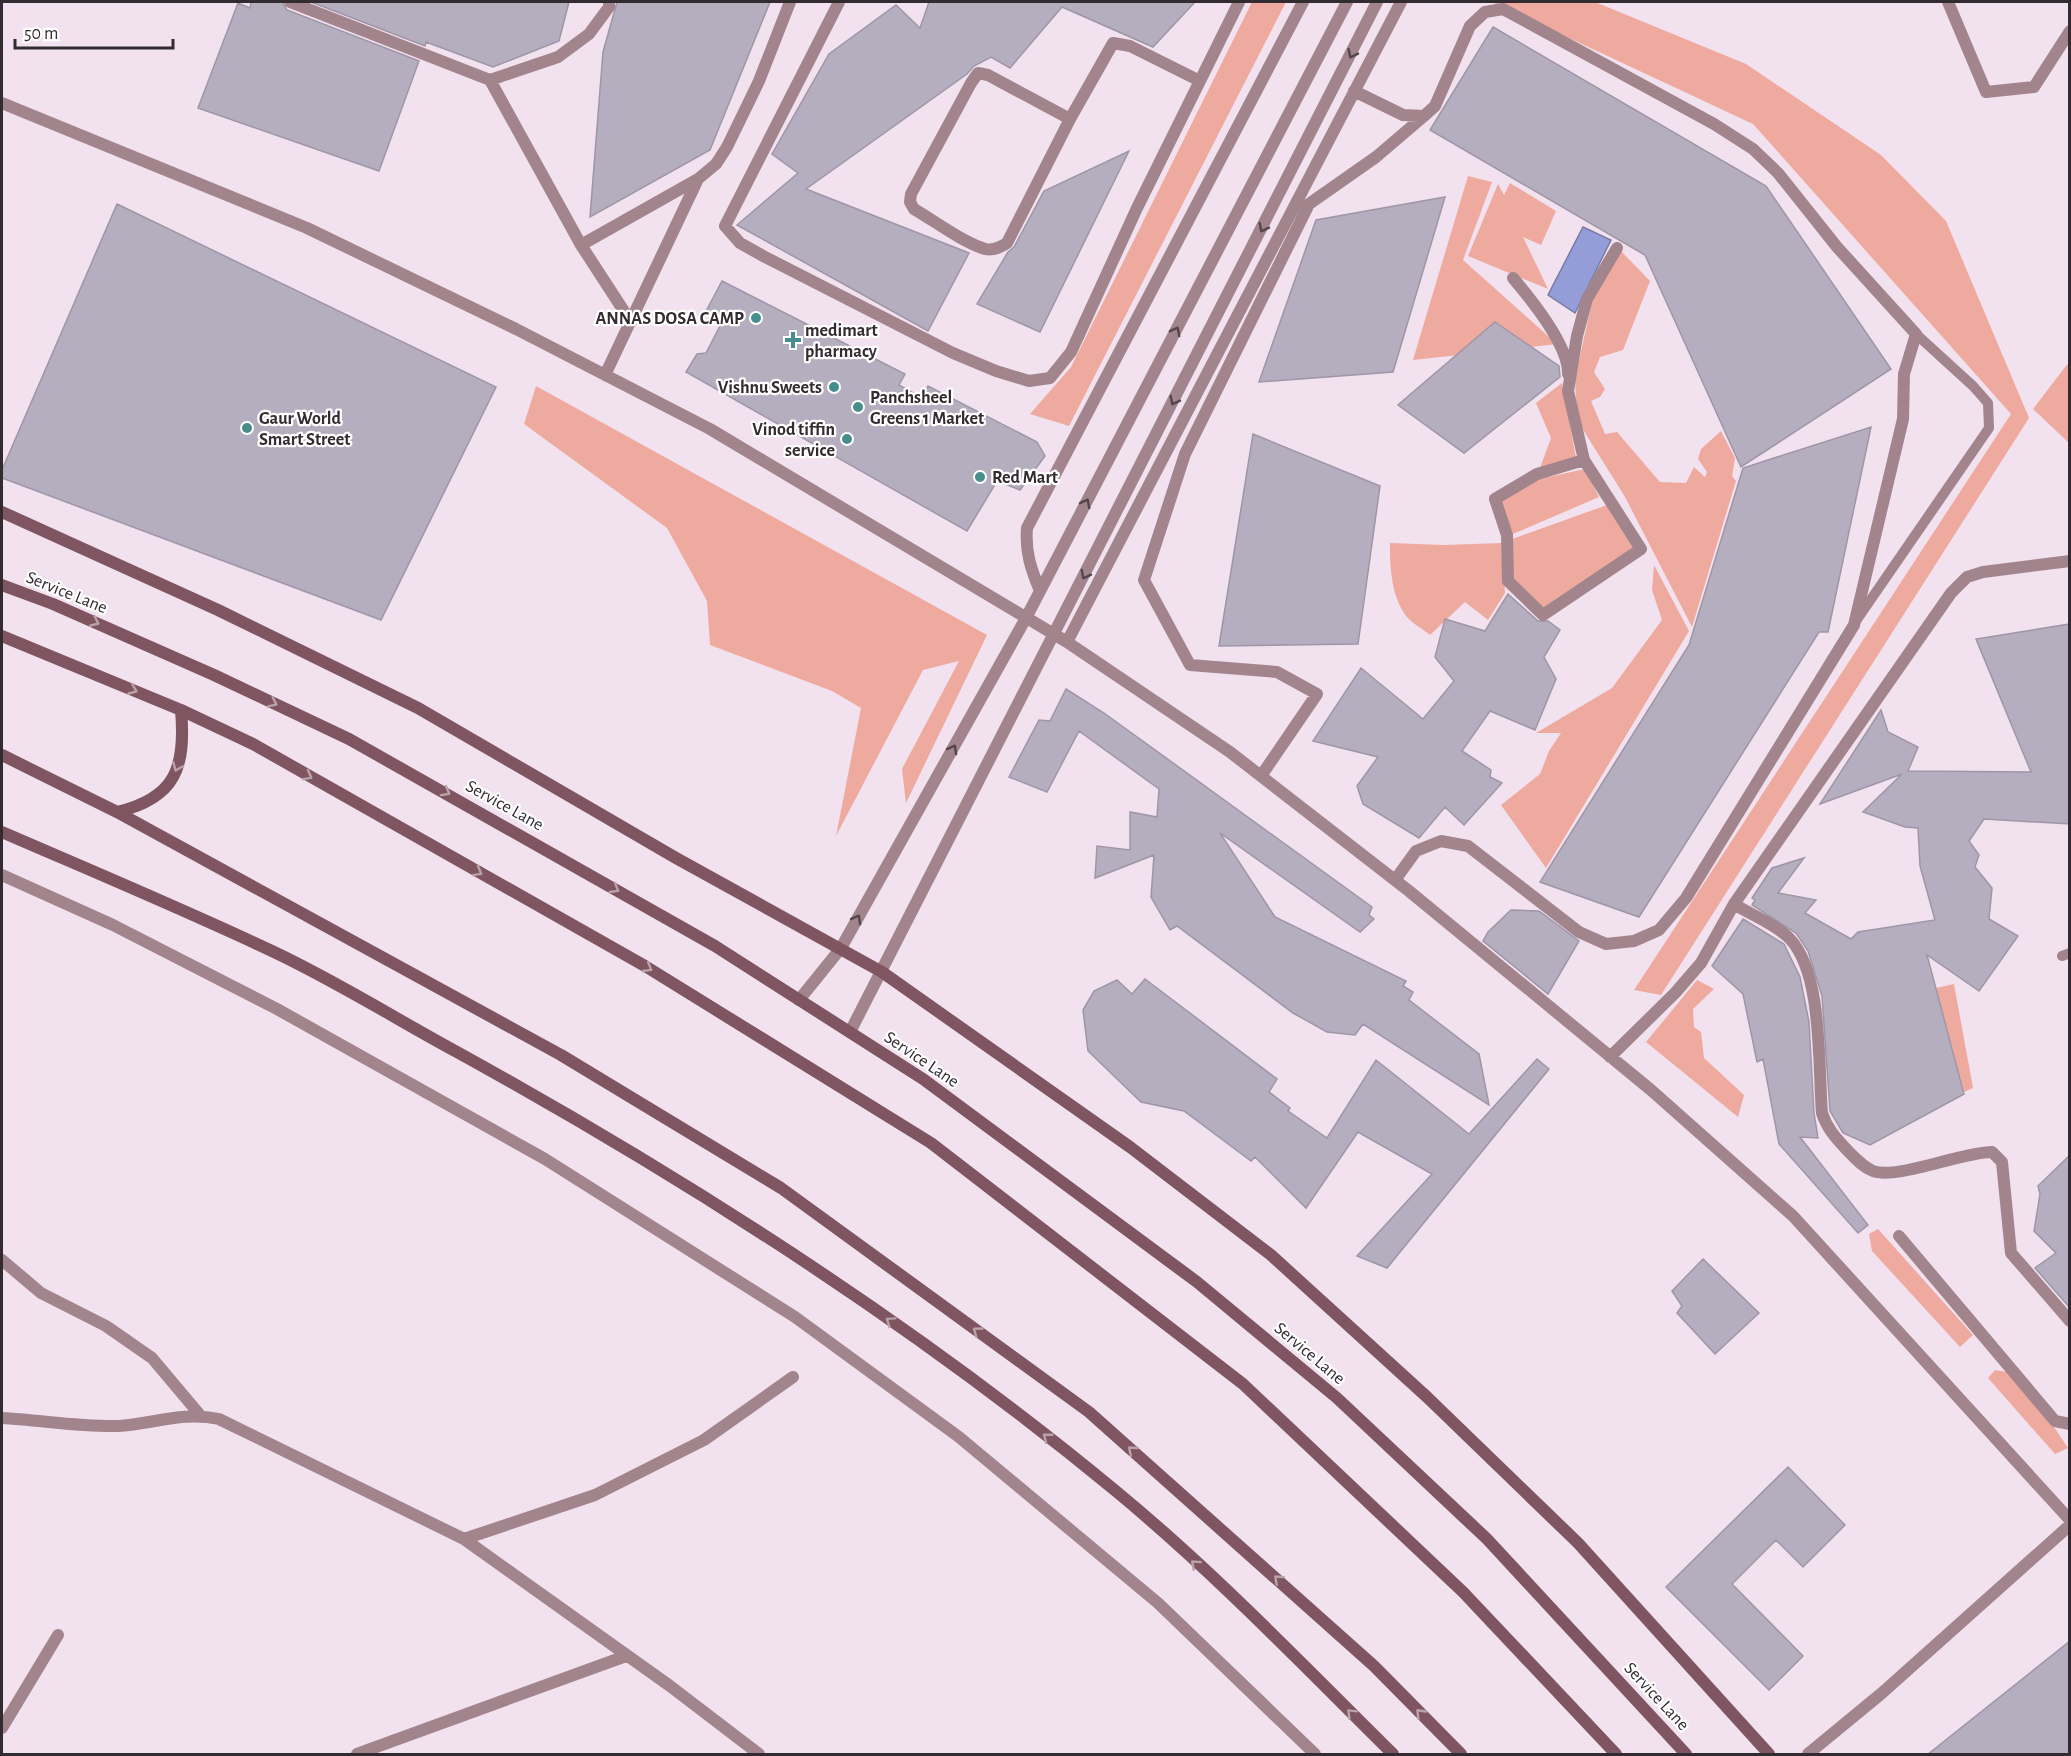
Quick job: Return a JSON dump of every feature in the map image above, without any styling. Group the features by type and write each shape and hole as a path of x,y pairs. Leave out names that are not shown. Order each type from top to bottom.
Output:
{"street":[{"path":"290,2 490,80 581,245 631,322"},
{"path":"490,80 558,57 589,34 609,6 609,2"},
{"path":"581,245 698,179 716,164 727,147 759,81 790,2"},
{"path":"839,2 725,226 740,243 765,257 953,353 1029,381 1050,378 1071,352 1137,208 1239,2"},
{"path":"1040,591 1029,566 1025,547 1027,528 1303,2"},
{"path":"799,1000 841,948 1026,618 1347,2"},
{"path":"850,1032 1377,2"},
{"path":"1066,642 1401,2"},
{"path":"1948,2 1986,92 2034,87 2070,31"},
{"path":"1261,776 1317,694 1277,672 1190,665 1144,580 1185,454 1309,204 1376,156 1435,106 1470,26 1485,12 1503,9 1714,124 1753,148 1778,173 1837,248 1916,334 1904,374 1903,419 1854,625 1686,898 1659,930 1634,941 1606,944 1579,932 1468,846 1441,841 1416,852 1395,880"},
{"path":"1070,119 988,75 978,74 911,194 910,202 914,209 972,242 986,249 1000,248 1007,243 1070,119 1113,43 1119,42 1130,46 1200,81"},
{"path":"1354,91 1403,115 1424,116"},
{"path":"2,103 307,228 710,429 1066,642 1230,752 1395,880 1610,1057 1794,1216 2070,1520"},
{"path":"605,375 698,179"},
{"path":"1568,391 1577,336 1587,299 1617,248"},
{"path":"1513,278 1541,310 1569,369 1568,391 1584,459 1641,549 1543,615 1508,580 1508,535 1495,499 1537,474 1584,459"},
{"path":"2,512 218,610 418,708 676,858 882,972 1130,1148 1271,1255 1427,1396 1578,1543 1769,1755"},
{"path":"1610,1057 1675,993 1701,963 1734,904 1951,593 1967,577 1983,572 2070,561"},
{"name":"Service Lane","path":"2,585 53,604 214,675 349,739 715,946 923,1079 1197,1282 1337,1398 1487,1539 1686,1755"},
{"path":"2,636 181,710 253,744 645,966 931,1143 1243,1384 1463,1592 1616,1755"},
{"path":"117,812 143,806 158,796 176,772 183,737 181,710"},
{"path":"2,755 117,812 561,1055 781,1188 1089,1412 1374,1666 1461,1755"},
{"path":"2,832 275,952 525,1090 658,1167 814,1266 993,1394 1120,1494 1272,1634 1393,1755"},
{"path":"2,875 113,925 287,1015 545,1159 795,1317 959,1437 1158,1603 1315,1755"},
{"path":"1734,904 1788,937 1802,954 1812,983 1822,1113 1827,1128 1863,1166 1876,1172 1896,1171 1976,1152 1992,1152 2002,1162 2011,1253 2070,1321"},
{"path":"1899,1236 2055,1421 2070,1424"},
{"path":"2,1260 41,1293 106,1326 152,1358 200,1414"},
{"path":"464,1539 595,1495 704,1440 793,1377"},
{"path":"2,1418 117,1426 200,1414 219,1419 464,1539 670,1686 759,1755"},
{"path":"1808,1755 1882,1693 2070,1525"},
{"path":"2,1728 58,1635"},
{"path":"357,1755 626,1656"}],"lane":[{"path":"1854,625 1989,428 1988,404 1948,362 1916,334"}],"shaded area":[{"path":"1252,2 1286,2 1069,426 1030,414 1071,367"},
{"path":"1492,2 1595,2 1746,64 1881,155 1946,221 2029,418 1661,995 1634,990 2011,414 1753,124"},
{"path":"1468,176 1492,182 1463,260 1557,344 1413,360"},
{"path":"1510,183 1556,211 1541,245 1523,237 1548,289 1468,256 1498,184 1504,195"},
{"path":"1620,250 1650,281 1623,350 1600,357 1594,372 1605,389 1600,397 1591,401 1605,434 1617,432 1660,482 1686,483 1694,467 1705,477 1707,472 1698,459 1701,449 1721,431 1735,458 1732,476 1736,481 1692,627 1625,497 1577,420 1575,379 1593,297"},
{"path":"2069,362 2069,443 2033,409"},
{"path":"1562,383 1576,458 1540,468 1551,438 1536,403"},
{"path":"536,386 987,635 906,803 902,769 959,661 923,670 836,836 861,708 832,691 710,645 707,601 667,528 524,424"},
{"path":"1585,469 1599,497 1513,534 1499,501 1534,480"},
{"path":"1607,505 1638,547 1541,611 1511,575 1512,539"},
{"path":"1390,543 1444,545 1502,543 1505,593 1488,620 1465,602 1430,635 1407,617 1398,600 1391,572"},
{"path":"1654,565 1689,631 1546,868 1501,805 1540,774 1549,751 1561,733 1536,733 1612,688 1662,620 1652,590"},
{"path":"1697,980 1714,989 1693,1009 1694,1027 1701,1032 1704,1058 1744,1095 1738,1117 1646,1042"},
{"path":"1954,984 1973,1088 1964,1092 1936,988"},
{"path":"1878,1229 1973,1335 1960,1347 1872,1251 1869,1234"},
{"path":"1995,1370 2006,1372 2054,1427 2068,1448 2055,1454 1988,1378"}],"water":[{"path":"1583,227 1611,240 1575,313 1548,295"}],"building":[{"path":"251,2 282,2 287,10 419,61 379,171 198,108 238,3 250,8"},
{"path":"311,2 569,2 559,41 493,67 426,42 425,46"},
{"path":"617,2 770,2 710,150 590,217 603,52"},
{"path":"929,2 1195,2 1153,47 1062,7 1010,68 991,57 974,66 967,74 806,189 969,253 928,331 737,225 798,173 772,154 829,54 896,5 920,28"},
{"path":"1493,27 1766,186 1891,369 1741,467 1645,255 1430,130"},
{"path":"1129,151 1040,332 977,304 1008,252 1014,247 1044,191"},
{"path":"1445,197 1393,372 1259,382 1316,220"},
{"name":"Gaur World Smart Street","path":"117,204 496,387 381,620 2,478 2,470"},
{"name":"Panchsheel Greens 1 Market","path":"722,281 905,374 899,385 922,398 928,386 1037,442 1045,456 1020,490 997,481 967,531 686,372 697,354 706,353 723,320 705,313"},
{"path":"1495,322 1559,366 1560,377 1464,453 1398,405"},
{"path":"1871,427 1828,632 1819,632 1639,917 1540,882 1689,645 1743,468"},
{"path":"1253,434 1380,486 1358,644 1219,646"},
{"path":"1508,594 1538,621 1548,621 1560,630 1544,657 1556,679 1535,730 1490,711 1462,751 1491,770 1490,777 1502,783 1464,825 1445,807 1419,838 1363,804 1357,786 1378,757 1313,741 1361,668 1423,719 1454,681 1435,657 1445,619 1485,631"},
{"path":"2070,624 2070,824 1984,819 1969,841 1979,855 1975,867 1992,888 1989,919 2018,936 1979,991 1927,955 1964,1094 1870,1145 1843,1133 1830,1111 1822,996 1808,951 1796,933 1752,905 1755,900 1752,898 1772,868 1804,858 1778,893 1816,900 1805,913 1851,939 1858,932 1935,920 1920,866 1918,828 1905,827 1863,812 1902,774 1820,804 1881,710 1888,732 1918,747 1908,771 2031,772 1976,639"},
{"path":"1066,689 1104,713 1372,907 1369,915 1374,919 1360,932 1220,833 1275,917 1406,981 1403,986 1413,992 1409,1000 1479,1054 1489,1105 1363,1024 1355,1035 1327,1032 1293,1013 1177,926 1170,930 1151,897 1154,855 1095,878 1097,846 1130,850 1130,812 1157,817 1159,789 1079,731 1047,792 1009,777 1039,720 1050,721"},
{"path":"1511,910 1539,911 1579,941 1548,994 1483,941 1488,932"},
{"path":"1743,919 1784,944 1800,977 1809,1022 1814,1113 1818,1138 1800,1137 1868,1225 1858,1233 1779,1144 1763,1059 1757,1062 1743,994 1712,966"},
{"path":"1145,979 1277,1079 1269,1092 1290,1108 1288,1111 1327,1138 1376,1060 1469,1134 1537,1059 1549,1069 1387,1268 1357,1256 1432,1174 1358,1132 1306,1208 1255,1157 1251,1161 1184,1111 1141,1102 1088,1051 1083,1010 1094,991 1117,980 1132,994"},
{"path":"2070,1155 2070,1308 2035,1268 2056,1253 2034,1231 2040,1194 2038,1186"},
{"path":"1703,1259 1759,1313 1715,1354 1677,1313 1682,1306 1672,1291"},
{"path":"1788,1467 1845,1525 1803,1567 1776,1540 1732,1584 1803,1656 1769,1690 1666,1587"},
{"path":"2070,1641 2070,1755 1927,1755"}],"place":[{"name":"ANNAS DOSA CAMP","path":"756,318"},
{"name":"medimart pharmacy","path":"793,340"},
{"name":"Vishnu Sweets","path":"834,387"},
{"name":"Panchsheel Greens 1 Market","path":"858,407"},
{"name":"Gaur World Smart Street","path":"247,428"},
{"name":"Vinod tiffin service","path":"847,439"},
{"name":"Red Mart","path":"980,477"}]}
